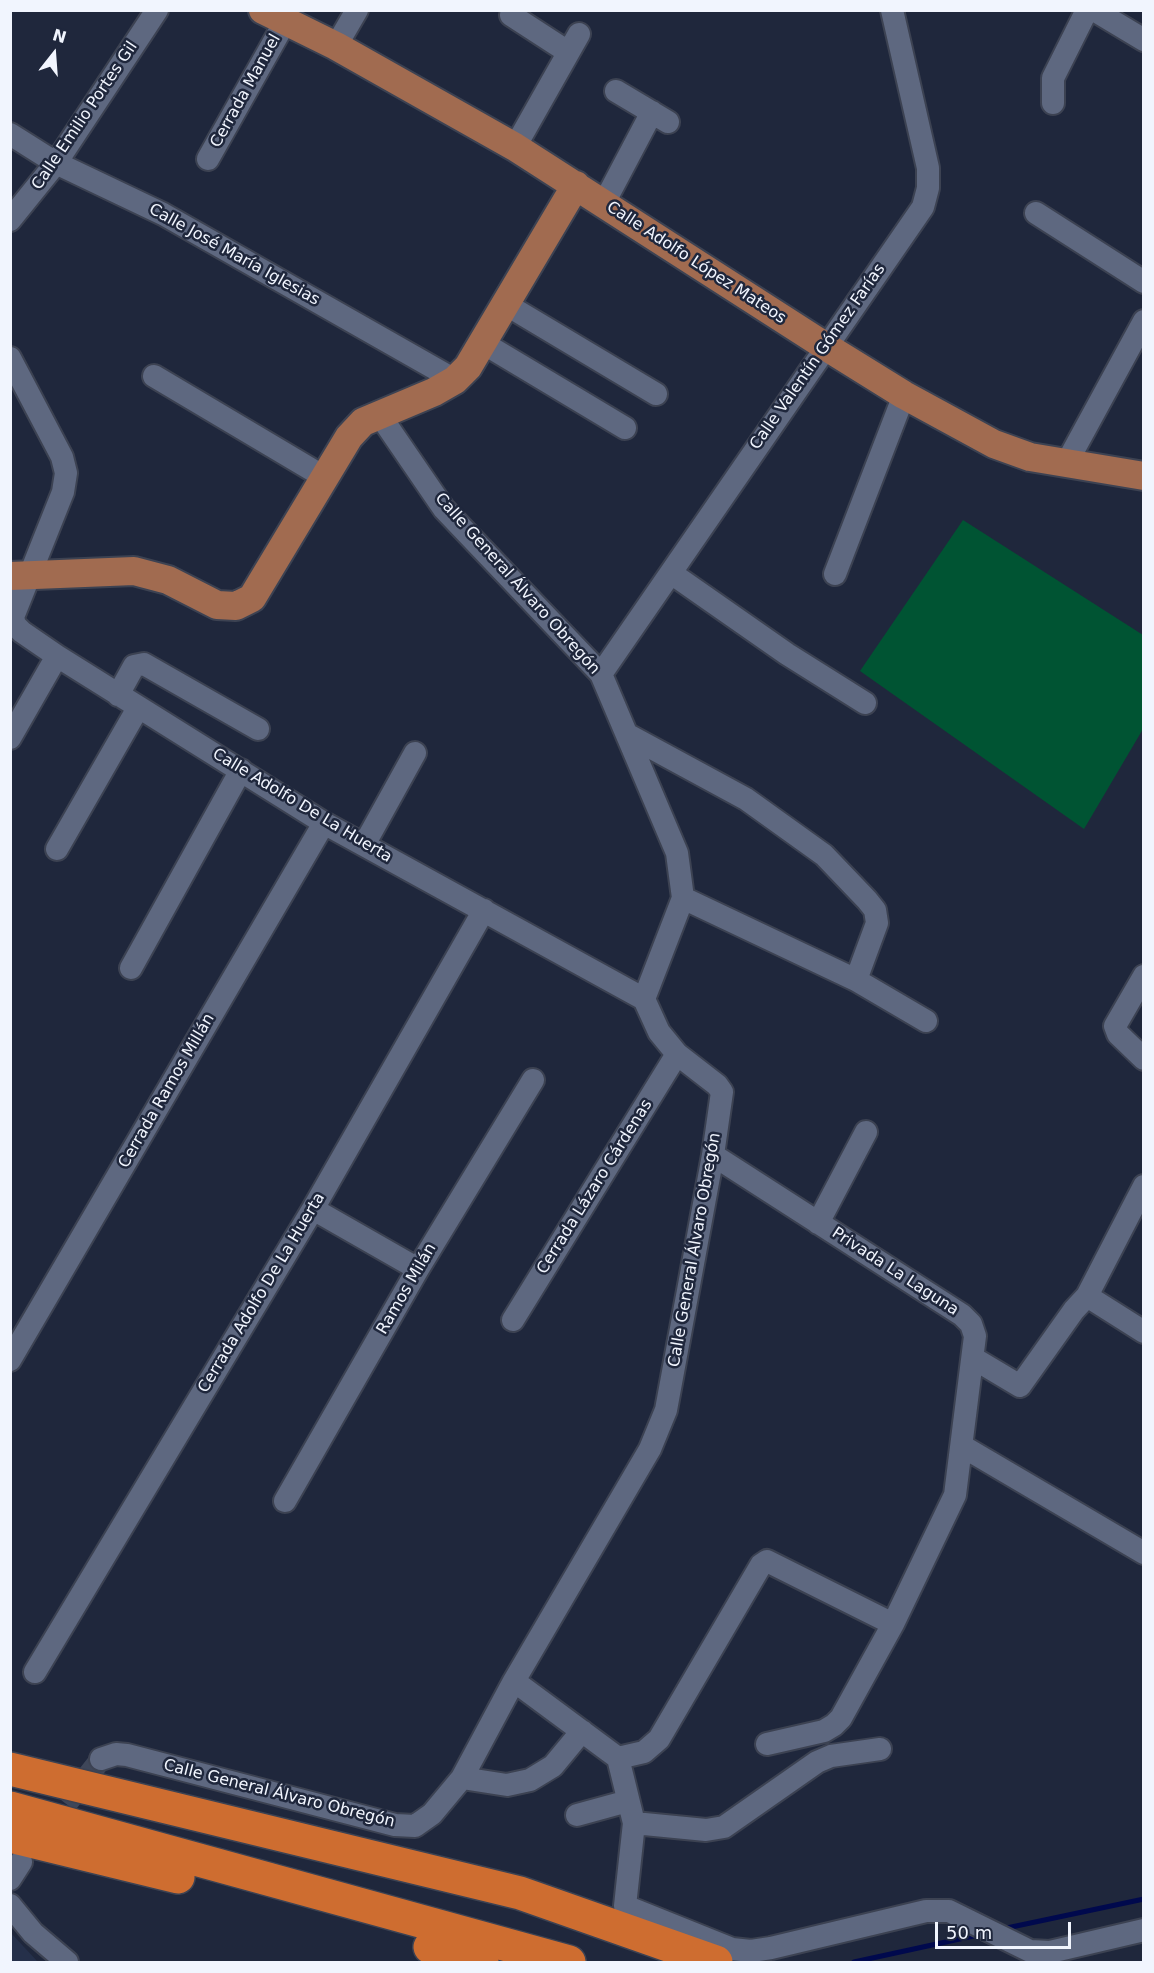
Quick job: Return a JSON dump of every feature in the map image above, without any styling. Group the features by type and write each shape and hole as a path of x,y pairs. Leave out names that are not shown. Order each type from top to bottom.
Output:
{"highway":[{"path":"10,1769 520,1893 716,1962"},
{"path":"10,1786 482,1901 578,1930 668,1962"},
{"path":"10,1808 567,1962"},
{"path":"14,1859 287,1904 482,1962"}],"main road":[{"name":"Calle Adolfo López Mateos","path":"274,16 336,46 515,147 904,395 994,444 1030,457 1143,476"},
{"path":"20,576 134,571 168,580 218,605 236,606 252,598 349,437 363,422 434,392 455,380 468,367 507,305 576,185"}],"street":[{"name":"Calle Emilio Portes Gil","path":"10,220 56,163 156,10"},
{"path":"336,46 357,10"},
{"name":"Calle Valentín Gómez Farías","path":"601,674 922,207 927,188 928,168 892,10"},
{"path":"1053,103 1053,78 1086,10"},
{"path":"1094,10 1143,38"},
{"path":"511,15 574,43 515,147"},
{"name":"Cerrada Manuel","path":"208,159 274,16"},
{"path":"604,203 660,117 616,91"},
{"name":"Calle José María Iglesias","path":"10,134 56,163 163,214 455,380"},
{"path":"1035,213 1143,282"},
{"path":"507,305 656,394"},
{"path":"1066,464 1143,321"},
{"path":"483,344 625,428"},
{"path":"10,357 62,457 66,473 63,492 20,576"},
{"path":"154,376 324,477"},
{"path":"835,574 904,395"},
{"name":"Calle General Álvaro Obregón","path":"101,1759 116,1754 127,1755 395,1825 415,1826 432,1814 462,1778 514,1681 650,1449 666,1410 713,1155 722,1092 717,1085 677,1054 659,1032 644,999 683,898 676,853 601,674 444,509 379,414"},
{"path":"671,573 787,654 865,703"},
{"name":"Calle Adolfo De La Huerta","path":"20,576 13,617 15,625 57,656 324,823 644,999"},
{"path":"10,738 57,656"},
{"path":"118,695 134,666 144,664 258,729"},
{"path":"57,849 138,708"},
{"path":"628,735 746,799 824,855 867,900 875,910 877,923 856,980"},
{"path":"364,844 415,753"},
{"path":"130,968 241,770"},
{"name":"Cerrada Ramos Millán","path":"10,1360 324,823"},
{"path":"683,898 856,980 926,1021"},
{"name":"Cerrada Adolfo De La Huerta","path":"35,1672 313,1209 484,910"},
{"path":"1143,976 1115,1026 1118,1034 1143,1059"},
{"name":"Cerrada Lázaro Cárdenas","path":"513,1320 677,1054"},
{"name":"Ramos Milán","path":"285,1501 418,1269 532,1080"},
{"path":"818,1223 866,1132"},
{"name":"Privada La Laguna","path":"713,1155 962,1315 971,1324 975,1336 955,1495 893,1624 841,1718 834,1725 824,1731 767,1744"},
{"path":"974,1358 1020,1386 1074,1310 1087,1296 1143,1189"},
{"path":"313,1209 418,1269"},
{"path":"1087,1296 1143,1332"},
{"path":"962,1446 1143,1553"},
{"path":"618,1758 644,1752 660,1739 761,1565 767,1561 893,1624"},
{"path":"514,1681 618,1758 634,1823 625,1906 732,1949 751,1951 771,1948 926,1911 949,1911 1030,1951 1050,1952 1143,1930"},
{"path":"462,1778 507,1785 530,1780 553,1766 582,1731"},
{"path":"634,1823 706,1830 724,1827 817,1762 831,1756 880,1749"},
{"path":"577,1815 628,1801"},
{"path":"10,1905 33,1933 67,1962"}],"shaded area":[{"path":"11,1933 38,1962 11,1962"}],"green space":[{"path":"963,520 1143,635 1143,729 1084,829 860,671"}],"waterway":[{"path":"1002,1929 1144,1899"},
{"path":"854,1962 978,1935"}],"tunnel":[{"path":"46,1830 101,1759"}]}
